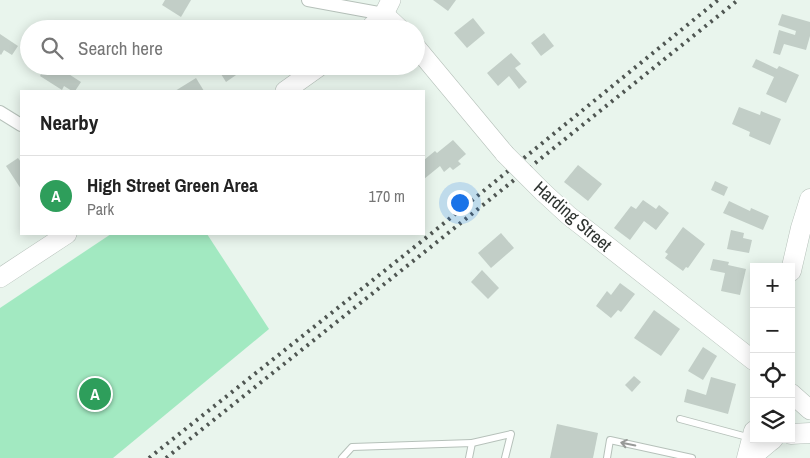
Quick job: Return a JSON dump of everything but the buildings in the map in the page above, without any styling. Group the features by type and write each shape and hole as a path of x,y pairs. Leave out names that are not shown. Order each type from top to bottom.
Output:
{"main road":[{"path":"377,20 388,7 395,20"},
{"name":"Harding Street","path":"425,58 505,154 543,192 583,227 750,358"},
{"path":"286,90 307,75"},
{"path":"793,263 810,199"},
{"path":"0,278 65,235"},
{"path":"795,397 810,410"},
{"path":"795,434 810,434"}],"street":[{"path":"308,0 388,7"},
{"path":"0,112 20,124"}],"lane":[{"path":"680,419 751,446"},
{"path":"342,458 352,447 472,443 511,434 505,458"},
{"path":"606,458 610,440 692,458"},
{"path":"469,458 472,443"}],"green space":[{"path":"110,235 208,235 269,329 113,458 0,458 0,308"}],"railway":[{"path":"149,458 427,237 718,0"},
{"path":"166,458 738,0"}],"place":[{"name":"High Street Green Area","path":"95,394"}]}
